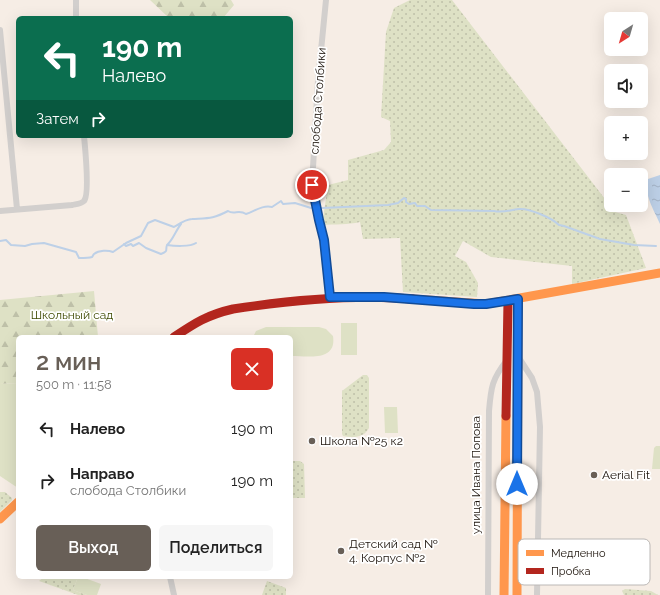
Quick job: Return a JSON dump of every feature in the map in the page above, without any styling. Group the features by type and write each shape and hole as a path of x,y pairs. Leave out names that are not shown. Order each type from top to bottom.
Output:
{"main road":[{"path":"177,335 194,323 215,314 330,297 384,297 486,304 660,273"},
{"path":"517,595 518,299"},
{"path":"504,595 508,301"},
{"path":"0,519 16,504"}],"street":[{"path":"76,0 76,16"},
{"name":"слобода Столбики","path":"326,0 318,81 312,185 324,240 330,297"},
{"path":"0,30 17,209"},
{"path":"0,211 72,205 80,204 84,201 87,190 84,138"},
{"path":"518,357 532,378 538,399 540,428 538,539"},
{"name":"улица Ивана Попова","path":"488,595 488,411 491,387 496,374 507,360"},
{"path":"170,579 174,595"},
{"path":"537,585 537,595"}],"green space":[{"path":"150,0 231,0 234,5 225,16 167,16"},
{"path":"410,0 452,0 604,198 604,212 615,212 626,215 646,268 572,284 572,266 491,257 463,241 455,256 466,262 478,283 477,297 403,292 400,238 363,239 360,222 322,225 328,185 348,180 348,160 384,150 391,142 390,121 381,117 386,32 394,8"},
{"name":"Школьный сад","path":"94,291 98,335 16,335 16,383 0,384 0,300"},
{"path":"341,323 357,323 357,355 341,355"},
{"path":"266,327 319,327 326,329 333,336 333,344 326,354 320,356 293,356 293,335 254,335 256,331"},
{"path":"363,375 367,375 369,378 369,428 364,434 358,436 343,436 342,391"},
{"path":"16,383 16,487 0,476 0,384"},
{"path":"384,407 397,407 398,433 385,433"},
{"path":"656,446 660,446 660,469 652,469 654,448"},
{"path":"293,461 300,461 304,464 305,498 293,498"},
{"path":"0,492 5,492 12,498 12,500 0,512"},
{"path":"42,579 77,579 73,590 87,595 78,595 39,581"},
{"path":"77,579 87,579 101,584 97,595 87,595 73,590"},
{"path":"267,581 286,588 286,595 262,595"},
{"path":"625,589 651,591 658,595 624,595 622,591"}],"water":[{"path":"660,175 660,224 648,196 648,179"}],"waterway":[{"path":"322,208 388,205 398,203 404,198 409,204 415,203 417,206 425,206 431,210 500,212 523,209 540,214 559,225 600,239 634,245 656,246"},
{"path":"0,241 6,240 11,245 25,246 44,243 76,252 79,258 89,258 101,251 113,252 126,243 141,236 148,223 155,220 174,227 187,220 210,218 228,211 246,214 262,208 272,207 281,201 283,204 295,203 311,208"},
{"path":"167,245 181,224"},
{"path":"124,244 126,246 131,244 133,246 139,243 146,248 161,254 166,251 167,245 186,246 196,243"}],"traffic: slow":[{"path":"413,299 486,304 660,273"},
{"path":"517,595 518,299"},
{"path":"504,595 506,416"},
{"path":"0,519 16,504"}],"traffic: jam":[{"path":"177,335 202,320 233,309 323,299 368,297 413,299"},
{"path":"506,416 508,301"}],"place":[{"name":"Школа №25 к2","path":"312,441"},
{"name":"Aerial Fit","path":"594,475"},
{"name":"Детский сад № 4. Корпус №2","path":"341,551"}],"route":[{"path":"312,185 324,240 330,297 384,297 461,304 486,304 518,299 517,484"}]}
